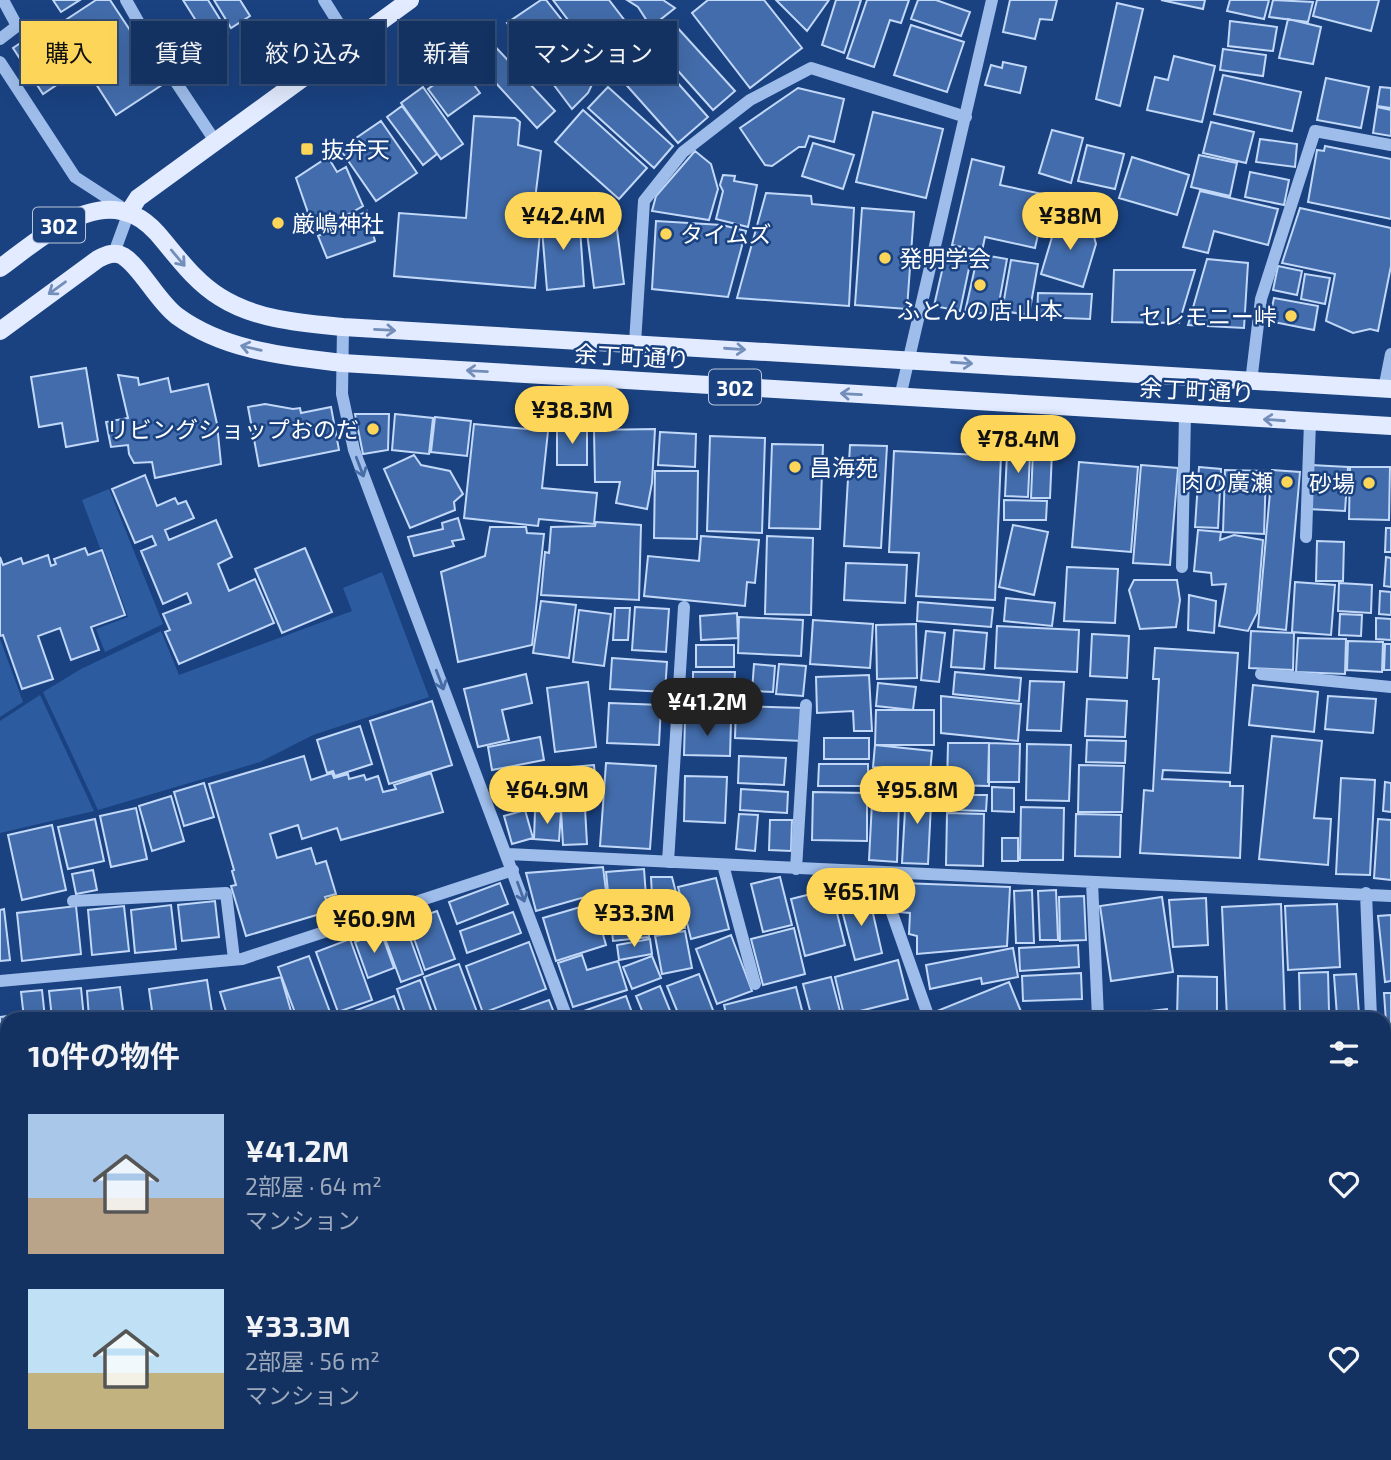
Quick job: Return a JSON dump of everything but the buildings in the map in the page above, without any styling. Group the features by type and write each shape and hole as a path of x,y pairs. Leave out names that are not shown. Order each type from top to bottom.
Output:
{"main road":[{"path":"382,21 410,0"},
{"path":"129,212 138,198 295,84"},
{"name":"302","path":"0,268 61,224 92,211 111,209 129,212"},
{"name":"余丁町通り","path":"129,212 155,230 187,269 206,287 235,306 268,317 343,327 1387,389"},
{"name":"302","path":"0,331 98,259 114,253"},
{"name":"余丁町通り","path":"114,253 123,256 160,300 195,329 250,348 293,357 342,363 1391,426"}],"street":[{"path":"0,39 18,26 3,0"},
{"path":"126,0 152,46 215,141"},
{"path":"324,0 337,21"},
{"path":"900,397 911,360 992,0"},
{"path":"0,62 75,177 129,212 114,253"},
{"path":"635,343 644,201 682,152 750,100 811,68 966,117"},
{"path":"1251,382 1261,299 1315,131 1391,145"},
{"path":"343,327 342,394 354,450 566,1012"},
{"path":"1387,389 1391,354"},
{"path":"1182,567 1185,414"},
{"path":"1306,537 1310,422"},
{"path":"668,862 684,607"},
{"path":"1261,674 1391,687"},
{"path":"796,869 806,705"},
{"path":"506,854 1391,896"},
{"path":"723,865 755,984"},
{"path":"0,981 242,959 513,870"},
{"path":"878,873 927,1012"},
{"path":"1091,882 1098,1012"},
{"path":"73,901 226,893 234,959"},
{"path":"1366,893 1371,1012"}],"shaded area":[{"path":"109,489 163,624 105,652 96,629 128,617 82,500"},
{"path":"382,572 429,697 313,735 260,762 98,810 43,692 81,669 161,631 179,675 352,611 343,588"},
{"path":"0,639 23,702 0,717"},
{"path":"40,695 94,811 0,833 0,721"}],"place":[{"name":"抜弁天","path":"307,149"},
{"name":"厳嶋神社","path":"278,223"},
{"name":"タイムズ","path":"666,234"},
{"name":"発明学会","path":"885,258"},
{"name":"ふとんの店 山本","path":"980,285"},
{"name":"セレモニー峠","path":"1291,316"},
{"name":"リビングショップおのだ","path":"373,429"},
{"name":"昌海苑","path":"795,467"},
{"name":"肉の廣瀬","path":"1287,482"},
{"name":"砂場","path":"1369,483"}]}
